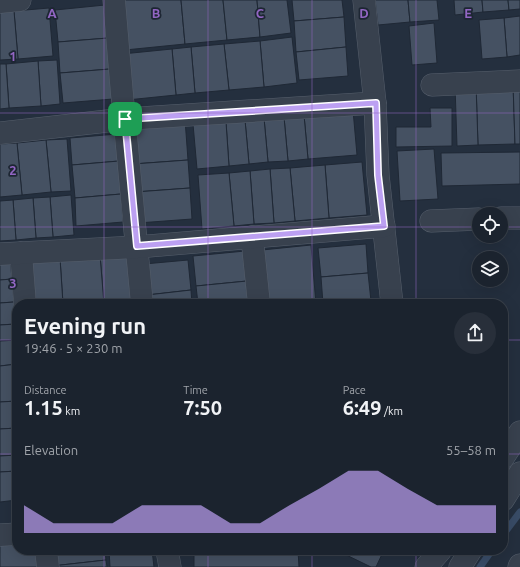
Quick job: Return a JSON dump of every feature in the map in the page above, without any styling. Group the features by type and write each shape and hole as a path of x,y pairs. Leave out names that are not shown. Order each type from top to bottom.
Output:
{"street":[{"path":"114,0 142,299"},
{"path":"364,0 376,103 378,175 391,299"},
{"path":"432,85 520,81"},
{"path":"0,133 125,119 376,103"},
{"path":"508,218 520,218"},
{"path":"431,221 472,219"},
{"path":"24,299 10,253 137,246 384,226"},
{"path":"252,236 258,299"},
{"path":"508,450 520,432"},
{"path":"508,492 520,473"},
{"path":"0,535 12,534"},
{"path":"47,555 48,567"},
{"path":"168,555 170,567"},
{"path":"426,567 437,555"}],"building":[{"path":"120,0 181,0 185,44 125,50"},
{"path":"181,0 223,0 227,40 185,44"},
{"path":"223,0 257,0 260,37 227,40"},
{"path":"257,0 287,0 291,33 260,37"},
{"path":"292,0 342,0 344,17 294,21"},
{"path":"375,0 408,0 410,22 378,25"},
{"path":"408,0 437,0 439,20 410,22"},
{"path":"454,0 482,0 483,12 455,15"},
{"path":"482,0 508,0 509,10 483,12"},
{"path":"508,0 520,0 520,9 509,10"},
{"path":"105,5 108,38 58,42 55,10"},
{"path":"49,8 53,56 18,59 14,11"},
{"path":"14,11 18,59 0,60 0,12"},
{"path":"520,16 520,55 507,57 504,18"},
{"path":"344,17 346,47 296,52 294,21"},
{"path":"504,18 507,57 482,59 479,20"},
{"path":"434,23 437,63 412,65 409,26"},
{"path":"292,37 297,83 264,87 260,41"},
{"path":"108,38 110,69 60,73 58,42"},
{"path":"260,41 264,87 229,90 224,44"},
{"path":"224,44 229,90 195,93 191,47"},
{"path":"191,47 195,93 176,95 172,49"},
{"path":"346,47 348,76 299,80 296,52"},
{"path":"172,49 176,95 127,100 122,54"},
{"path":"57,60 60,104 41,106 38,61"},
{"path":"38,61 41,106 9,108 6,64"},
{"path":"0,64 6,64 9,108 0,109"},
{"path":"110,69 113,99 63,103 60,73"},
{"path":"513,83 515,144 478,145 476,84"},
{"path":"513,83 520,83 520,144 515,144"},
{"path":"476,84 478,145 457,146 455,85"},
{"path":"430,108 452,108 452,146 396,147 396,127 431,127"},
{"path":"353,110 357,155 308,159 304,115"},
{"path":"304,115 308,159 288,161 284,117"},
{"path":"284,117 288,161 268,162 264,118"},
{"path":"264,118 268,162 249,164 245,120"},
{"path":"185,119 188,160 133,164 130,123"},
{"path":"245,120 249,164 229,166 226,122"},
{"path":"226,122 229,166 197,169 193,124"},
{"path":"117,134 119,161 72,165 70,138"},
{"path":"67,139 71,191 51,192 46,140"},
{"path":"46,140 51,192 22,195 17,143"},
{"path":"17,143 22,195 0,197 0,144"},
{"path":"434,149 438,199 400,201 397,151"},
{"path":"520,152 520,184 442,186 441,153"},
{"path":"188,160 190,188 135,192 133,164"},
{"path":"119,161 121,194 75,198 72,165"},
{"path":"362,162 367,215 329,218 325,165"},
{"path":"325,165 329,218 295,221 290,168"},
{"path":"290,168 295,221 274,223 270,169"},
{"path":"270,169 274,223 254,224 250,171"},
{"path":"250,171 254,224 234,226 229,173"},
{"path":"229,173 234,226 202,229 198,175"},
{"path":"190,188 192,219 138,223 135,192"},
{"path":"121,194 123,222 76,226 75,198"},
{"path":"71,195 74,235 53,237 50,197"},
{"path":"50,197 53,237 36,238 33,198"},
{"path":"33,198 36,238 16,240 13,200"},
{"path":"13,200 16,240 0,241 0,201"},
{"path":"366,244 368,273 321,277 318,248"},
{"path":"311,245 316,299 267,299 262,250"},
{"path":"245,251 247,281 196,286 193,256"},
{"path":"130,253 134,299 104,299 100,255"},
{"path":"100,255 104,299 63,299 60,258"},
{"path":"10,257 12,279 0,280 0,258"},
{"path":"60,258 63,299 31,299 28,261"},
{"path":"188,260 191,290 147,295 144,264"},
{"path":"368,273 371,299 323,299 321,277"},
{"path":"12,279 14,299 12,299 12,302 0,303 0,280"},
{"path":"247,281 249,299 197,299 196,286"},
{"path":"191,290 192,299 147,299 147,295"},
{"path":"12,302 12,324 0,325 0,303"},
{"path":"12,324 12,340 0,341 0,325"},
{"path":"12,340 12,365 0,366 0,341"},
{"path":"12,365 12,401 0,402 0,366"},
{"path":"12,401 12,428 0,429 0,402"},
{"path":"12,428 12,455 0,456 0,429"},
{"path":"12,455 12,471 0,472 0,456"},
{"path":"12,471 12,501 0,502 0,472"},
{"path":"12,540 12,555 38,555 39,567 0,567 0,541"},
{"path":"51,555 106,555 106,560 52,566"},
{"path":"109,555 153,555 154,567 110,567"},
{"path":"194,555 298,555 299,567 194,567"},
{"path":"346,555 382,555 376,567 371,567"},
{"path":"106,560 107,567 52,567 52,566"}],"waterway":[{"path":"508,528 520,512"},
{"path":"480,567 488,555"}],"route":[{"path":"376,103 378,175 384,226 137,246 125,119 376,103"}]}
